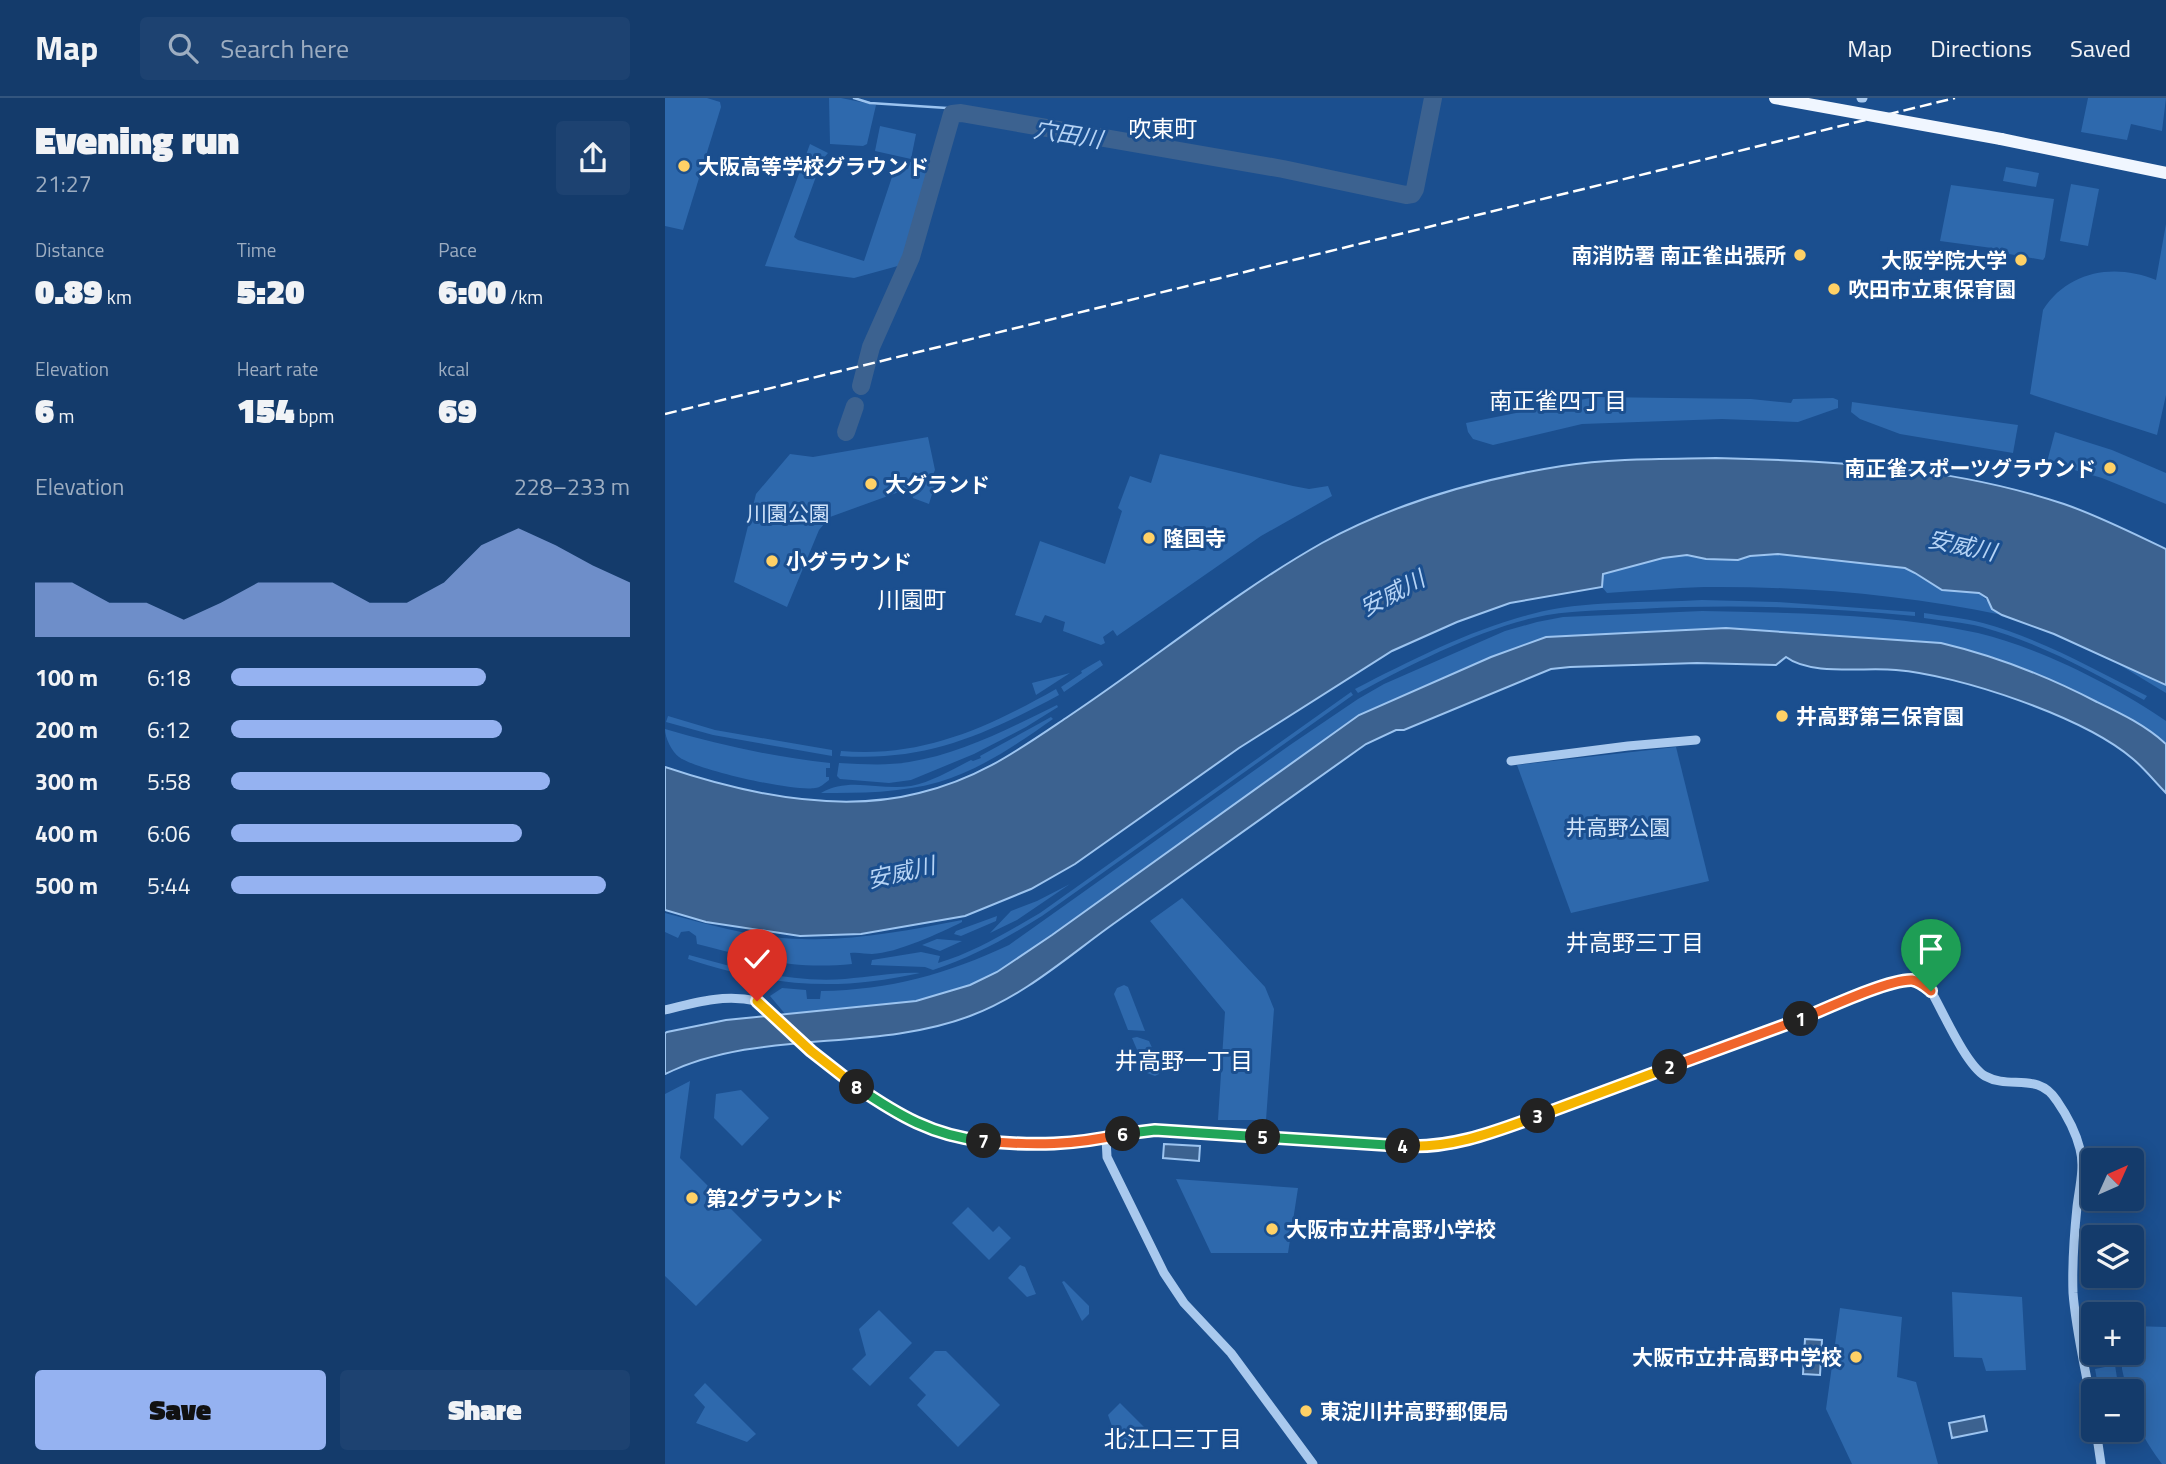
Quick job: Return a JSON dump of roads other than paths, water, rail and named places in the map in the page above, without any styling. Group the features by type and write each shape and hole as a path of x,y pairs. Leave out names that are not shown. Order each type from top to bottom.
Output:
{"main road":[{"path":"1775,98 2001,139 2166,173"}],"street":[{"path":"1511,761 1696,740"},
{"path":"665,1010 713,998 740,997 757,1001 846,1080 904,1118 951,1137 1022,1145 1065,1143 1155,1130 1421,1147 1451,1144 1487,1134 1892,984 1912,980 1923,983 1931,991 1970,1062 1994,1080 2031,1083 2048,1088 2074,1135 2080,1150 2081,1165 2073,1239 2073,1294 2087,1379"},
{"path":"1106,1138 1107,1157 1164,1273 1184,1303 1231,1353 1313,1464"},
{"path":"2098,1442 2101,1464"}],"water":[{"name":"安威川","path":"1716,458 1848,464 1978,481 2064,504 2166,549 2166,685 2054,634 2002,615 1992,609 1987,598 1979,593 1942,590 1905,568 1778,554 1750,556 1738,560 1706,559 1687,555 1663,558 1603,574 1602,587 1510,603 1457,622 1392,651 1239,748 1075,864 1031,889 965,916 861,934 800,936 706,922 665,910 665,767 758,792 823,801 888,799 940,787 979,772 1014,753 1256,584 1322,543 1379,516 1439,494 1531,471 1620,460"},
{"path":"1726,628 1941,643 2021,668 2124,716 2166,744 2166,793 2133,759 2084,728 2020,701 1953,680 1896,670 1809,667 1786,657 1776,665 1697,663 1551,669 1366,744 1046,974 990,1007 933,1027 894,1034 739,1051 701,1060 665,1074 667,1032 726,1020 916,1001 970,985 997,972 1359,715 1491,657 1546,637"},
{"path":"1164,1144 1200,1146 1199,1161 1163,1158"},
{"path":"1805,1339 1822,1340 1820,1375 1803,1374"},
{"path":"1984,1416 1987,1431 1952,1438 1949,1423"}],"waterway":[{"path":"854,98 870,103 947,108 952,114"},
{"name":"穴田川","path":"861,386 871,347 911,257 952,114 961,113 1283,169 1406,195 1412,194 1415,189 1433,98"},
{"name":"穴田川","path":"846,432 855,406"}],"railway":[{"path":"665,414 1955,98"}],"place":[{"name":"大阪高等学校グラウンド","path":"684,166"},
{"name":"南消防署 南正雀出張所","path":"1800,255"},
{"name":"大阪学院大学","path":"2021,260"},
{"name":"吹田市立東保育園","path":"1834,289"},
{"name":"南正雀スポーツグラウンド","path":"2110,468"},
{"name":"大グランド","path":"871,484"},
{"name":"隆国寺","path":"1149,538"},
{"name":"小グラウンド","path":"772,561"},
{"name":"井高野第三保育園","path":"1782,716"},
{"name":"第2グラウンド","path":"692,1198"},
{"name":"大阪市立井高野小学校","path":"1272,1229"},
{"name":"大阪市立井高野中学校","path":"1856,1357"},
{"name":"東淀川井高野郵便局","path":"1306,1411"}],"district":[{"name":"吹東町","path":"1163,128"},
{"name":"南正雀四丁目","path":"1558,400"},
{"name":"川園町","path":"912,599"},
{"name":"井高野三丁目","path":"1635,942"},
{"name":"井高野一丁目","path":"1184,1060"},
{"name":"北江口三丁目","path":"1173,1438"}],"park label":[{"name":"川園公園","path":"788,513"},
{"name":"井高野公園","path":"1618,827"}]}
